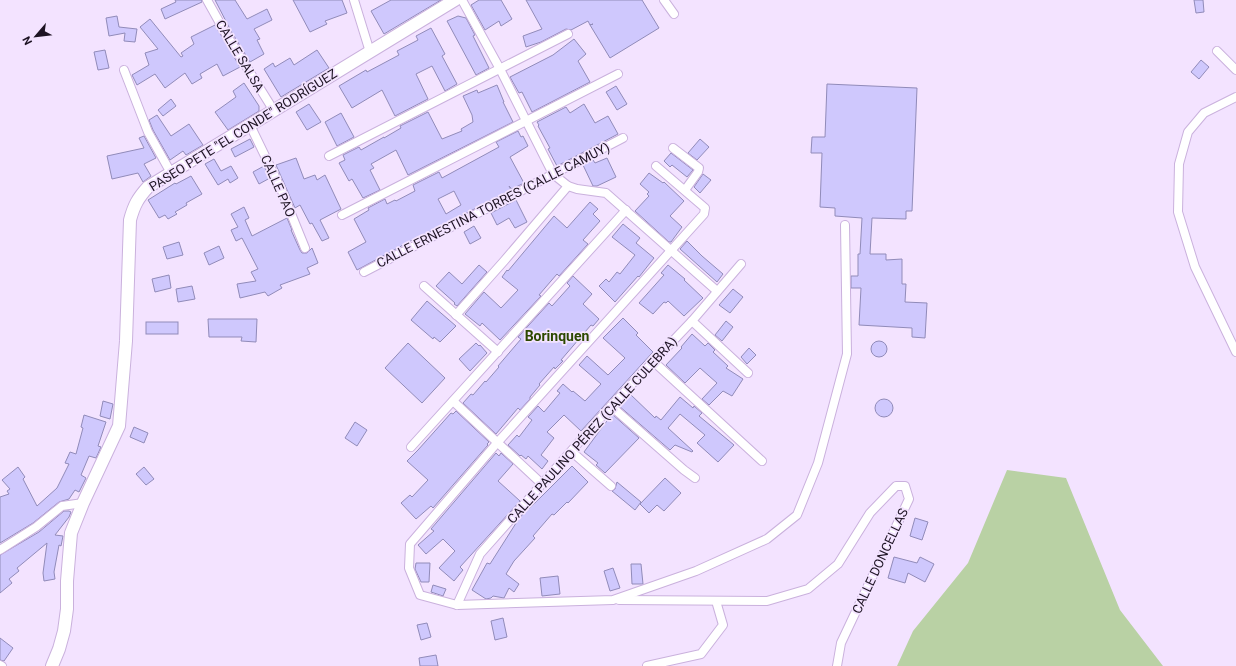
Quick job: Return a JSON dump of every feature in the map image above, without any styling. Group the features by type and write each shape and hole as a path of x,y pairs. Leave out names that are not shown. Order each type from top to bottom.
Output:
{"street":[{"name":"CALLE SALSA","path":"208,0 226,34 274,111"},
{"path":"354,0 370,52"},
{"name":"PASEO PETE \"EL CONDE\" RODRÍGUEZ","path":"52,666 64,631 67,610 67,581 71,533 83,503 119,426 126,341 130,220 138,198 148,187 455,0"},
{"path":"462,0 500,69 553,174 568,186 576,189 606,193 717,291"},
{"path":"664,0 674,14"},
{"path":"329,156 568,34"},
{"path":"1217,51 1236,70"},
{"path":"124,70 148,132 171,173"},
{"path":"342,215 618,74"},
{"path":"1236,96 1204,114 1188,132 1180,164 1178,212 1195,267 1236,352"},
{"name":"CALLE PAO","path":"250,125 281,189 305,248"},
{"name":"CALLE ERNESTINA TORRES (CALLE CAMUY)","path":"364,272 623,138"},
{"path":"673,148 699,168 698,172 684,190"},
{"path":"497,443 704,214 705,208 656,166"},
{"path":"456,315 568,186"},
{"path":"411,447 626,210"},
{"path":"613,600 696,571 767,539 797,515 818,463 847,354 845,226"},
{"name":"CALLE PAULINO PÉREZ (CALLE CULEBRA)","path":"457,605 480,554 572,452 611,406 692,321 741,264"},
{"path":"424,286 498,352"},
{"path":"692,321 748,373"},
{"path":"653,361 762,461"},
{"path":"453,402 542,484"},
{"path":"611,406 695,478"},
{"name":"CALLE DONCELLAS","path":"497,443 410,544 409,568 420,595 457,605 613,600 767,602 808,589 838,564 870,513 896,486 905,486 909,499 841,643 837,666"},
{"path":"572,452 611,486"},
{"path":"0,550 36,527 62,506 83,503"},
{"path":"647,666 701,654 723,625 716,601"}],"green space":[{"path":"1007,470 1066,478 1120,610 1163,666 897,666 913,631 968,563"}],"building":[{"path":"175,0 202,0 202,2 165,19 161,9 176,2"},
{"path":"215,0 235,0 247,19 267,9 272,20 254,29 260,39 257,40 264,54 250,62 231,31"},
{"path":"293,0 342,0 347,13 325,21 327,24 310,32"},
{"path":"391,0 441,0 384,34 371,11"},
{"path":"479,0 501,0 512,19 501,26 499,21 485,30 471,5"},
{"path":"526,0 642,0 659,28 610,58 588,21 571,30 566,29 541,42 526,47 523,36 542,29"},
{"path":"1194,0 1203,0 1204,12 1196,13"},
{"path":"117,16 119,27 137,29 135,42 124,41 125,33 109,36 106,18"},
{"path":"458,16 466,18 489,68 476,75 447,21"},
{"path":"150,19 181,57 183,56 181,53 194,44 191,37 215,25 240,67 223,76 217,64 200,74 202,78 192,84 185,73 165,88 155,74 137,85 132,75 149,65 145,53 158,49 140,27"},
{"path":"431,28 445,54 442,56 457,84 445,91 432,66 416,74 428,99 395,116 382,90 352,108 339,86 366,70 367,72 399,55 397,51 418,40 416,36"},
{"path":"574,39 586,54 578,61 590,82 532,112 522,92 519,93 510,77 553,55"},
{"path":"105,50 109,68 98,70 94,52"},
{"path":"317,50 329,68 281,97 264,69 273,63 275,67 290,58 294,65"},
{"path":"1201,60 1209,67 1199,79 1191,72"},
{"path":"244,83 259,106 259,111 228,130 215,112 236,97 233,91"},
{"path":"827,84 917,88 912,211 906,211 906,219 872,218 870,254 886,254 886,260 902,259 902,284 906,284 905,302 927,303 925,338 912,337 912,328 859,325 861,288 851,288 851,276 858,276 858,254 860,254 862,218 835,216 835,208 820,207 822,153 811,153 812,137 825,137"},
{"path":"497,85 503,102 513,122 408,175 396,150 371,164 374,168 370,170 380,190 363,198 352,179 349,181 339,163 345,160 343,155 359,147 361,150 401,128 400,126 428,112 442,139 462,131 461,129 473,122 472,115 463,96 477,90 478,93"},
{"path":"616,86 627,104 617,110 606,92"},
{"path":"171,99 176,106 163,116 158,110"},
{"path":"309,104 321,122 307,130 296,112"},
{"path":"584,104 595,123 608,116 618,134 557,166 537,122 566,107 570,113"},
{"path":"341,113 354,137 337,146 325,122"},
{"path":"157,115 171,136 189,124 203,145 186,155 183,151 170,160 149,120"},
{"path":"518,131 521,137 523,136 528,146 510,157 524,183 512,189 509,186 511,190 357,270 348,252 366,242 354,219 369,210 368,208 385,199 387,204 415,191 413,185 439,172 442,178 499,147 496,142","holes":["454,191 461,205 446,214 438,199"]},
{"path":"144,136 156,158 144,164 151,176 143,182 138,173 112,179 107,156 144,148 139,138"},
{"path":"250,139 254,147 235,157 231,149"},
{"path":"700,139 709,147 697,160 688,153"},
{"path":"671,153 693,170 687,177 672,165 670,167 664,161"},
{"path":"296,158 304,179 315,175 317,180 325,175 341,209 320,220 329,238 322,241 312,223 310,224 300,205 295,208 276,165"},
{"path":"607,158 616,177 597,186 593,186 583,165 593,160 595,163"},
{"path":"214,159 221,171 231,166 238,178 230,183 228,179 218,185 205,164"},
{"path":"264,166 270,178 259,184 253,172"},
{"path":"649,173 663,183 664,182 684,201 670,216 682,227 671,242 669,242 635,211 649,196 647,194 649,192 640,184"},
{"path":"703,174 711,180 700,193 694,187"},
{"path":"191,176 202,194 186,203 187,205 175,212 177,214 168,219 165,215 159,218 148,200 175,183 176,184"},
{"path":"516,200 527,222 515,228 509,218 497,225 491,213"},
{"path":"590,202 598,209 593,214 600,221 583,240 588,244 559,276 557,274 539,295 541,296 500,340 482,323 480,326 465,314 484,292 501,308 518,290 502,277 507,270 508,271 554,216 567,228"},
{"path":"244,207 249,218 245,220 252,236 287,218 302,253 307,253 312,248 318,263 307,268 310,274 280,285 282,288 268,296 265,292 240,298 237,284 256,281 251,272 258,269 242,238 236,241 231,230 238,227 231,214"},
{"path":"623,224 640,238 636,243 654,258 639,277 638,276 615,302 599,286 606,279 609,282 617,272 620,274 635,255 612,237"},
{"path":"474,226 481,238 470,244 464,232"},
{"path":"687,241 723,274 717,282 680,249"},
{"path":"179,242 183,255 167,259 163,247"},
{"path":"219,246 224,258 209,265 204,253"},
{"path":"479,265 487,272 457,306 436,286 449,272 462,284"},
{"path":"668,265 685,279 684,280 703,298 684,316 668,301 666,303 664,302 653,314 639,303 664,275 661,273"},
{"path":"169,275 171,288 155,292 152,279"},
{"path":"573,276 592,294 583,304 599,319 593,326 591,325 561,360 563,361 555,369 554,367 539,384 540,385 530,399 520,410 518,408 496,434 463,403 471,394 473,395 485,381 486,382 499,367 498,366 521,339 518,337 549,303 552,306 570,286 567,283"},
{"path":"192,286 195,299 178,302 176,289"},
{"path":"733,289 743,297 730,313 719,305"},
{"path":"427,301 456,326 440,342 434,337 433,339 411,320"},
{"path":"623,318 638,333 636,335 653,352 581,431 564,415 547,432 554,438 541,455 548,461 542,469 528,456 526,459 521,455 520,456 508,445 517,435 519,437 532,420 528,417 538,406 544,412 560,393 557,391 563,384 585,401 601,384 579,365 587,356 608,375 625,358 603,338"},
{"path":"208,319 257,319 256,342 241,341 242,337 209,337"},
{"path":"726,321 733,327 722,341 715,335"},
{"path":"146,322 178,322 178,334 146,334"},
{"path":"692,334 705,346 708,343 715,350 713,352 728,366 726,368 743,379 732,396 723,391 709,405 702,399 717,383 700,368 685,383 666,365 682,348 681,347"},
{"path":"876,341 882,341 887,346 885,355 882,357 876,357 871,352 871,346"},
{"path":"408,343 445,378 422,403 385,368"},
{"path":"476,343 479,346 480,345 487,353 470,371 459,359"},
{"path":"749,348 756,355 747,364 741,357"},
{"path":"630,394 655,418 656,416 661,420 680,397 693,408 694,406 702,413 699,416 734,445 718,462 697,443 705,435 680,414 668,428 693,451 692,452 675,445 670,450 619,406"},
{"path":"880,399 888,399 893,404 891,415 888,417 880,417 875,412 875,404"},
{"path":"103,401 113,404 110,419 100,416"},
{"path":"456,411 489,442 487,444 488,445 433,508 431,506 416,519 401,503 410,495 412,497 428,480 407,461 451,413 453,414"},
{"path":"612,414 639,438 605,473 596,465 598,463 584,452"},
{"path":"84,415 106,422 98,446 101,447 96,458 89,456 81,475 86,478 79,492 75,490 69,499 59,502 33,523 0,543 0,497 9,494 7,491 10,489 2,480 18,467 25,477 23,479 37,506 57,488 69,464 65,463 70,452 76,454 83,428 81,427"},
{"path":"355,422 367,430 357,446 345,438"},
{"path":"134,427 148,433 144,443 130,437"},
{"path":"496,453 499,456 501,453 513,464 498,481 520,501 460,567 463,570 454,581 439,568 455,551 443,539 426,554 418,545 434,531 431,529"},
{"path":"572,466 588,482 568,503 567,502 554,515 552,514 533,536 535,538 514,561 506,574 519,584 514,592 509,588 504,598 493,596 486,599 472,590 487,563 490,564 518,520 528,508 529,509"},
{"path":"144,467 154,479 146,485 136,474"},
{"path":"665,478 681,493 664,511 657,505 649,513 640,504"},
{"path":"617,482 641,502 635,510 612,491 615,489"},
{"path":"64,511 71,512 69,517 55,535 63,536 61,546 59,545 54,572 55,579 44,581 43,573 47,543 17,568 19,571 9,579 12,583 0,593 0,555 39,532"},
{"path":"915,518 928,522 922,540 910,536"},
{"path":"894,557 917,563 920,557 934,564 925,582 908,573 905,583 888,578"},
{"path":"416,563 430,563 429,582 421,582 415,569"},
{"path":"631,564 641,564 643,584 632,584"},
{"path":"613,568 620,588 610,591 604,571"},
{"path":"558,576 560,594 542,596 540,578"},
{"path":"433,585 446,589 443,596 431,592"},
{"path":"503,618 507,637 495,640 491,621"},
{"path":"427,623 431,637 421,640 417,625"},
{"path":"0,638 13,648 4,661 0,660"},
{"path":"436,655 438,666 420,666 419,658"}],"district":[{"name":"Borinquen","path":"557,336"}]}
